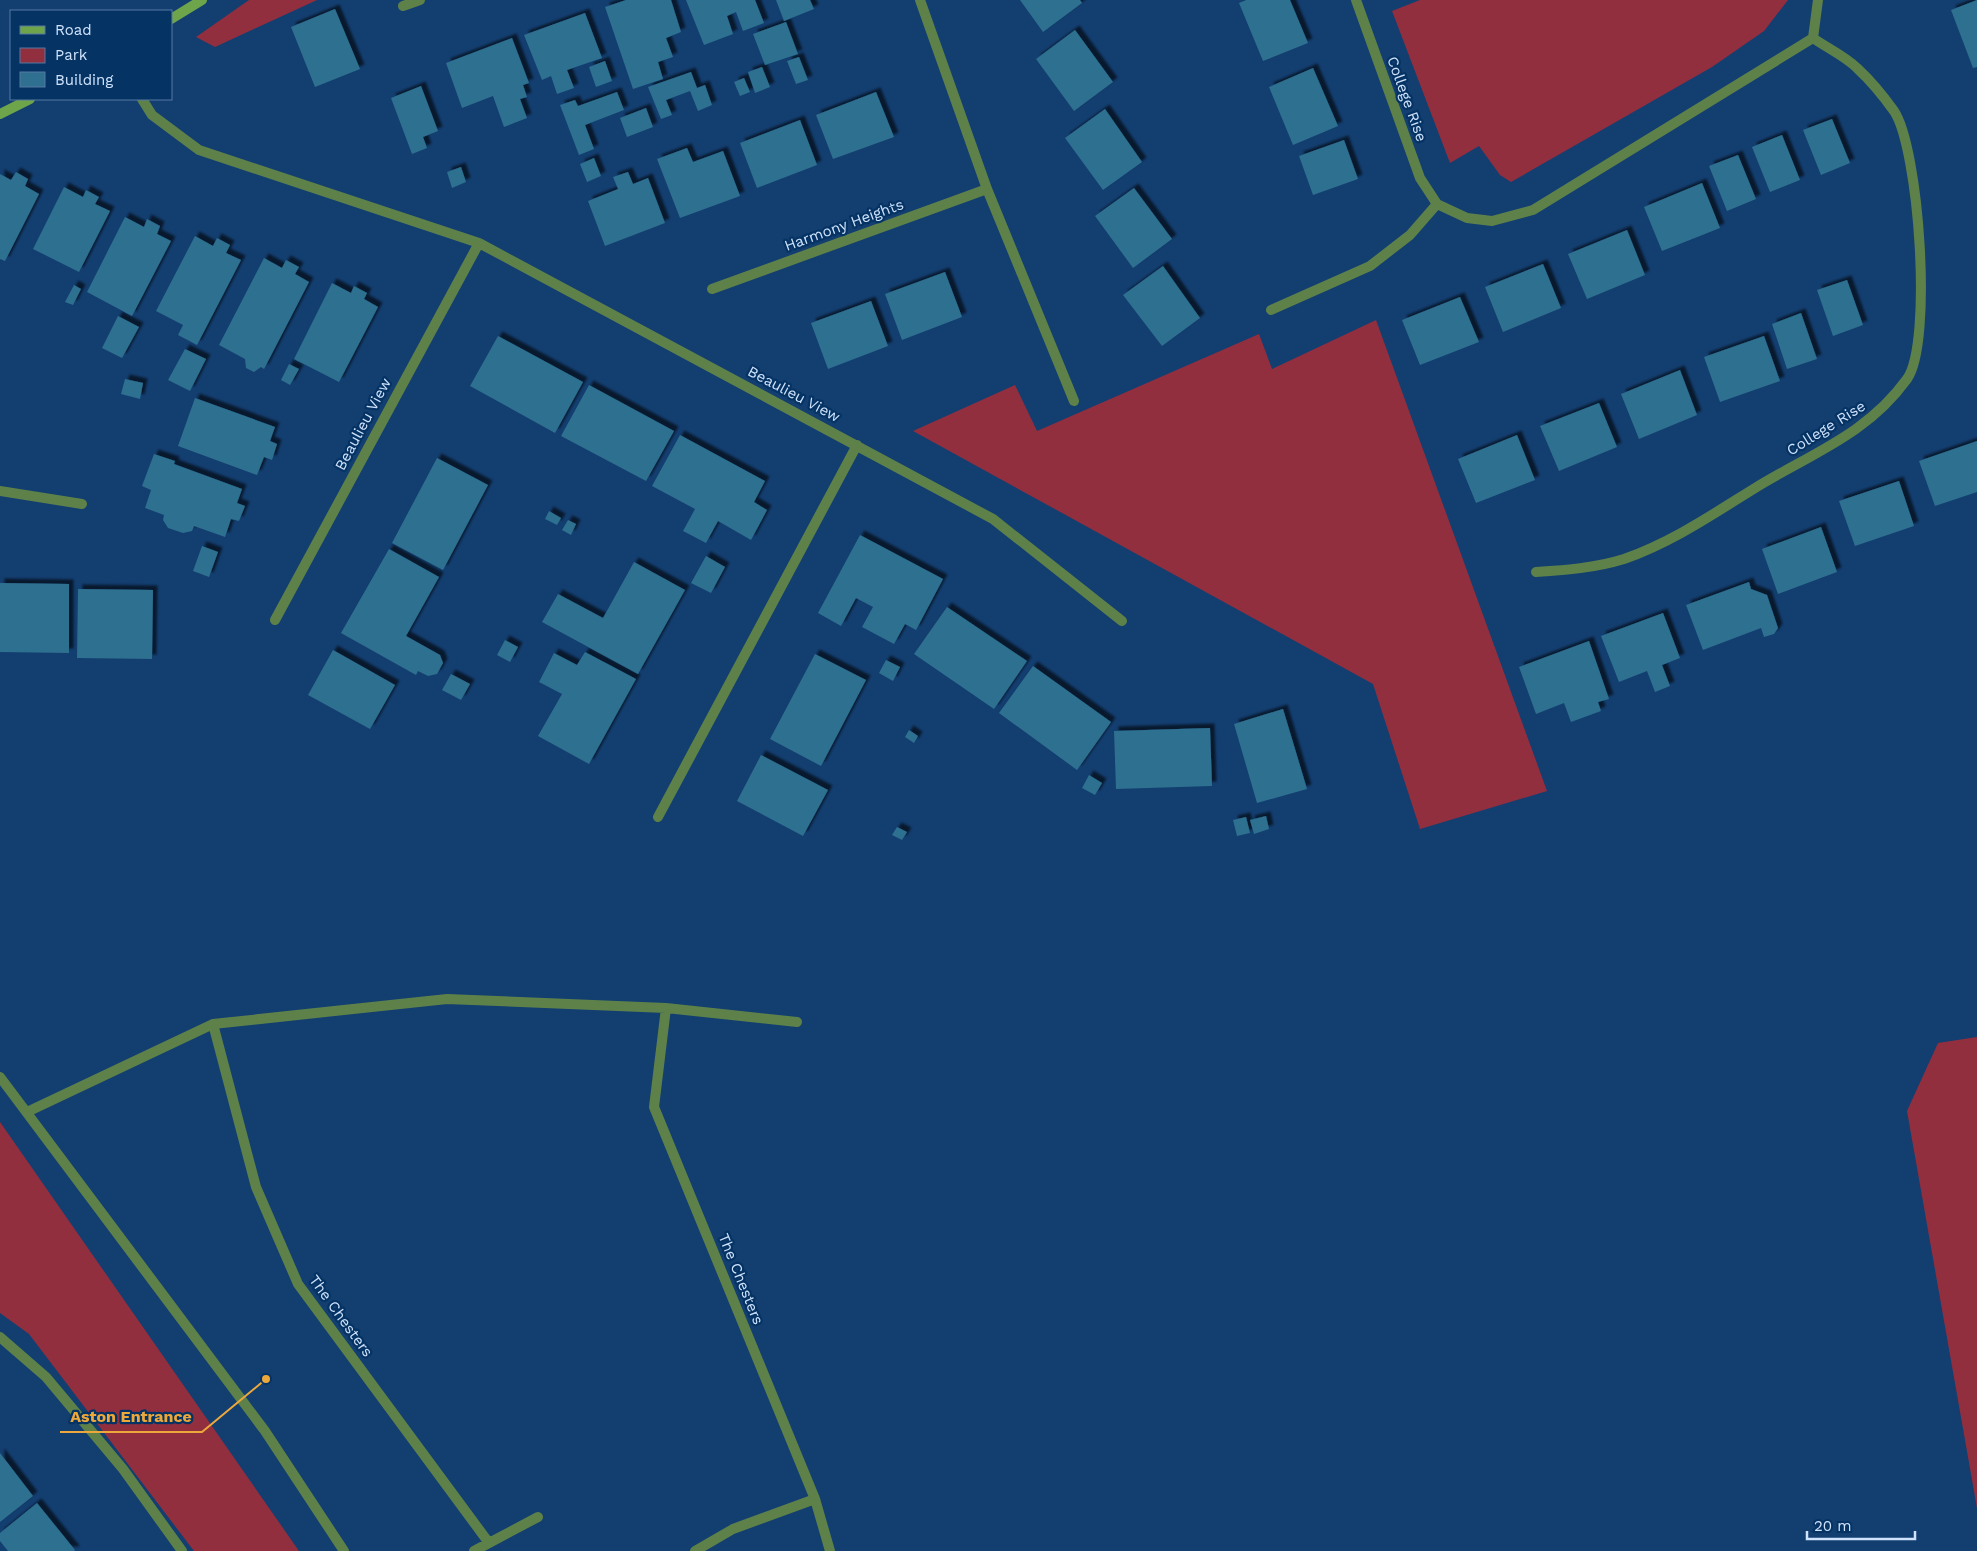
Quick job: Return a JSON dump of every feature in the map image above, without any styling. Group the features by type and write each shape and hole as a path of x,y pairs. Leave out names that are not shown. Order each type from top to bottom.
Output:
{"main road":[{"path":"172,18 202,0"},
{"path":"0,114 28,100"}],"street":[{"path":"403,6 420,0"},
{"path":"920,0 987,189 1074,401"},
{"name":"College Rise","path":"1356,0 1420,178 1437,204"},
{"path":"1272,310 1370,266 1410,235 1437,204 1467,218 1492,221 1533,210 1813,38 1818,0"},
{"name":"College Rise","path":"1536,572 1581,569 1623,559 1666,542 1763,483 1831,446 1882,410 1909,376 1920,331 1921,249 1911,160 1895,113 1856,67 1813,38"},
{"name":"Beaulieu View","path":"143,100 152,115 199,150 478,243 993,519 1122,621"},
{"name":"Harmony Heights","path":"712,289 987,189"},
{"name":"Beaulieu View","path":"275,620 478,243"},
{"path":"658,817 857,445"},
{"path":"0,491 82,504"},
{"path":"27,1112 212,1024 447,999 666,1008 797,1022"},
{"name":"The Chesters","path":"666,1008 654,1107 814,1499 830,1551"},
{"name":"The Chesters","path":"212,1024 256,1187 298,1284 489,1543"},
{"path":"0,1077 265,1431 344,1551"},
{"path":"0,1338 52,1384 123,1469 182,1551"},
{"path":"694,1551 733,1529 814,1499"},
{"path":"474,1551 538,1517"}],"green space":[{"path":"249,0 317,0 215,47 196,37"},
{"path":"1420,0 1788,0 1764,31 1712,67 1511,182 1500,175 1479,146 1450,163 1392,11"},
{"path":"1376,320 1547,791 1420,829 1373,684 913,431 1015,385 1037,431 1259,334 1272,369"},
{"path":"1977,1037 1977,1508 1907,1111 1938,1043"},
{"path":"0,1122 299,1551 194,1551 29,1334 0,1313"}],"building":[{"path":"626,0 671,0 681,32 666,38 673,57 658,62 663,79 633,89 605,7"},
{"path":"686,0 755,0 764,23 743,31 736,12 727,16 733,34 704,45"},
{"path":"776,0 810,0 814,9 784,21"},
{"path":"1020,0 1080,0 1082,3 1043,32"},
{"path":"1246,0 1290,0 1308,43 1263,61 1239,3"},
{"path":"1977,0 1977,67 1973,68 1951,10"},
{"path":"335,9 360,69 315,87 291,27"},
{"path":"585,13 602,58 567,70 574,88 557,94 551,76 542,80 524,35"},
{"path":"786,22 798,54 765,65 753,34"},
{"path":"1075,30 1113,82 1074,111 1036,59"},
{"path":"512,38 529,83 523,85 527,97 520,99 527,118 504,127 493,96 462,108 446,63"},
{"path":"799,57 808,80 796,84 787,61"},
{"path":"605,61 612,81 596,87 589,67"},
{"path":"762,67 770,87 755,93 748,72"},
{"path":"1313,68 1338,126 1293,145 1269,87"},
{"path":"691,72 697,88 705,85 712,105 698,111 690,91 666,100 672,115 661,119 648,87"},
{"path":"744,78 750,92 740,96 734,82"},
{"path":"421,86 438,131 423,137 427,148 412,154 391,98"},
{"path":"617,92 624,110 585,125 594,149 579,155 560,105 575,100 578,106"},
{"path":"876,92 894,137 833,159 816,115"},
{"path":"646,108 653,127 627,137 620,118"},
{"path":"1105,109 1142,162 1103,190 1065,138"},
{"path":"1832,119 1850,163 1821,175 1803,130"},
{"path":"800,120 817,165 757,188 740,143"},
{"path":"1782,135 1800,180 1770,192 1752,147"},
{"path":"1344,140 1358,179 1313,195 1299,156"},
{"path":"687,148 693,162 723,151 740,196 680,218 657,159"},
{"path":"1738,155 1756,199 1727,211 1709,166"},
{"path":"594,158 601,176 587,182 580,164"},
{"path":"461,167 466,182 452,188 447,172"},
{"path":"16,172 28,179 25,186 39,194 5,261 0,259 0,174 11,180"},
{"path":"628,172 633,184 648,178 665,223 605,246 588,201 618,189 613,177"},
{"path":"1702,183 1720,228 1662,251 1644,207"},
{"path":"64,187 83,197 86,190 99,197 95,204 110,211 79,272 33,249"},
{"path":"1134,188 1172,239 1133,268 1095,216"},
{"path":"125,217 144,227 147,219 160,226 157,234 171,241 132,316 87,292"},
{"path":"1627,230 1645,275 1587,299 1568,254"},
{"path":"195,236 213,246 217,238 230,245 226,253 241,260 197,345 178,335 183,325 156,311"},
{"path":"264,258 282,268 286,260 299,267 295,274 309,282 264,369 261,367 254,372 246,368 245,359 219,345"},
{"path":"1543,264 1561,308 1503,332 1485,287"},
{"path":"1163,266 1200,318 1162,346 1123,295"},
{"path":"945,272 962,317 902,340 885,294"},
{"path":"1847,280 1863,325 1833,336 1817,290"},
{"path":"332,283 351,293 354,286 367,293 364,299 378,307 339,382 294,359"},
{"path":"74,285 81,289 73,305 65,302"},
{"path":"1460,297 1479,342 1420,365 1402,320"},
{"path":"871,301 888,346 828,369 811,323"},
{"path":"1801,313 1817,359 1787,369 1772,324"},
{"path":"118,316 139,327 122,358 102,348"},
{"path":"498,336 583,382 555,433 470,386"},
{"path":"1764,336 1780,381 1720,402 1704,357"},
{"path":"185,349 206,359 190,391 168,380"},
{"path":"289,364 299,369 290,385 281,380"},
{"path":"1680,370 1697,415 1639,439 1621,394"},
{"path":"125,379 143,383 140,399 121,394"},
{"path":"589,385 674,431 646,481 561,436"},
{"path":"195,398 275,427 270,441 277,444 272,460 264,457 257,475 178,446"},
{"path":"1599,403 1617,447 1559,471 1540,426"},
{"path":"680,435 765,481 754,502 767,510 751,540 718,521 706,543 683,531 695,509 652,486"},
{"path":"1517,435 1535,480 1476,503 1458,459"},
{"path":"1977,441 1977,492 1935,506 1919,461"},
{"path":"154,454 175,461 174,464 242,489 237,503 245,506 239,521 231,519 225,537 194,526 192,531 183,533 168,528 163,520 164,515 145,508 151,490 142,486"},
{"path":"437,458 488,485 443,570 392,543"},
{"path":"1899,481 1914,526 1855,546 1839,501"},
{"path":"549,511 561,518 557,525 545,519"},
{"path":"568,520 576,524 571,535 562,530"},
{"path":"1821,527 1837,572 1778,594 1762,549"},
{"path":"860,535 943,579 916,630 905,624 894,644 862,627 873,607 856,598 841,626 818,613"},
{"path":"202,546 218,552 209,577 193,571"},
{"path":"389,549 439,577 406,636 440,655 443,663 437,674 428,676 418,671 416,675 341,633"},
{"path":"706,556 725,567 711,593 691,583"},
{"path":"634,562 685,590 638,674 542,622 558,594 603,618"},
{"path":"1749,582 1751,589 1767,595 1778,628 1774,634 1764,637 1761,628 1703,650 1686,605"},
{"path":"0,583 69,584 69,653 0,652"},
{"path":"78,589 153,590 152,659 77,658"},
{"path":"947,607 1027,661 994,709 914,654"},
{"path":"1663,613 1680,658 1662,665 1670,686 1655,692 1647,671 1619,682 1601,636"},
{"path":"505,640 518,647 510,662 497,655"},
{"path":"1589,641 1609,699 1598,702 1601,711 1571,722 1564,703 1536,714 1519,667"},
{"path":"333,650 395,685 370,729 308,695"},
{"path":"585,652 636,679 589,764 538,736 562,694 539,682 554,653 577,665"},
{"path":"815,654 866,680 821,766 770,739"},
{"path":"886,660 900,667 893,681 879,673"},
{"path":"1033,666 1111,722 1077,770 999,713"},
{"path":"451,674 470,684 461,700 442,690"},
{"path":"1283,709 1307,789 1257,803 1234,724"},
{"path":"1210,728 1212,786 1116,789 1114,731"},
{"path":"909,730 918,736 914,743 905,737"},
{"path":"761,755 828,790 803,836 737,801"},
{"path":"1089,775 1102,783 1095,795 1082,788"},
{"path":"1266,816 1269,829 1254,834 1250,820"},
{"path":"1246,817 1250,833 1237,836 1233,820"},
{"path":"897,827 907,832 902,840 892,835"},
{"path":"0,1453 33,1496 0,1522"},
{"path":"37,1503 74,1551 8,1551 0,1541 0,1533"}],"place":[{"name":"Aston Entrance","path":"266,1379"}]}
